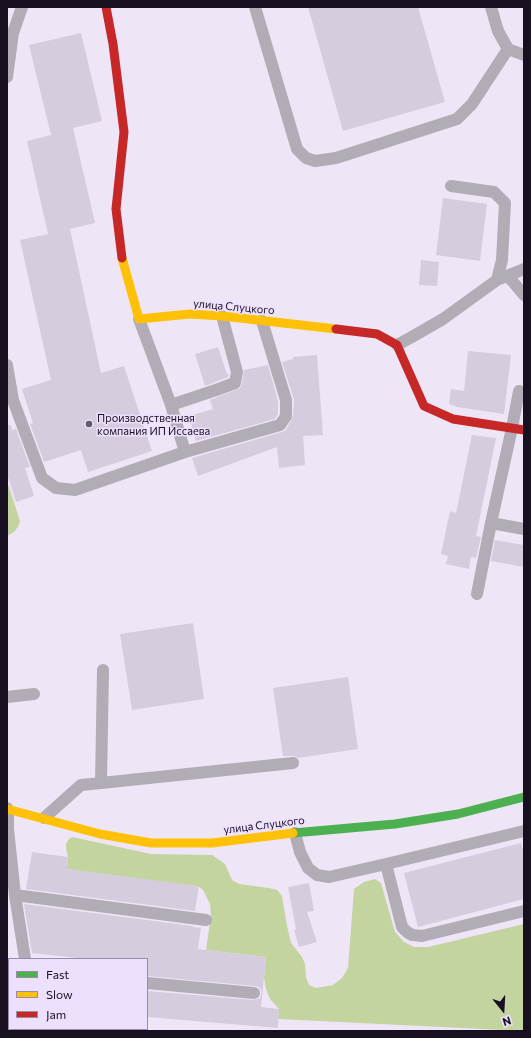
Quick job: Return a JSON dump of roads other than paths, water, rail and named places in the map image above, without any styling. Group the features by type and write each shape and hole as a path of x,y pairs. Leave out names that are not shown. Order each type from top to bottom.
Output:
{"street":[{"path":"106,7 113,44 124,132 116,209 122,260 139,318"},
{"name":"улица Слуцкого","path":"139,318 190,314 222,316 262,322 377,334 397,344"},
{"path":"397,344 424,406 452,419 518,429"},
{"name":"улица Слуцкого","path":"8,809 100,834 151,843 212,843 295,833 395,824 458,814 524,797"}],"lane":[{"path":"7,77 13,33 22,7"},
{"path":"255,7 297,149 306,158 315,161 336,158 457,119 472,104 508,49"},
{"path":"491,7 498,31 508,49 524,55"},
{"path":"452,186 494,192 505,203 502,260 503,278 524,295"},
{"path":"397,344 443,319 503,278 524,270"},
{"path":"171,405 235,383 237,372 222,316"},
{"path":"139,318 171,405 185,452"},
{"path":"7,365 13,400 42,478 56,488 76,490 185,452 280,425 286,416 286,400 262,322"},
{"path":"477,594 491,523 518,429 519,391"},
{"path":"491,523 524,529"},
{"path":"101,783 103,670"},
{"path":"7,697 34,694"},
{"path":"44,818 80,785 293,763"},
{"path":"8,809 8,829 15,895 25,958"},
{"path":"295,833 300,852 308,868 318,875 329,877 524,831"},
{"path":"386,864 402,927 412,935 422,936 524,911"},
{"path":"15,895 206,920"},
{"path":"148,983 254,993"}],"place":[{"name":"Производственная компания ИП Иссаева","path":"89,424"}]}
